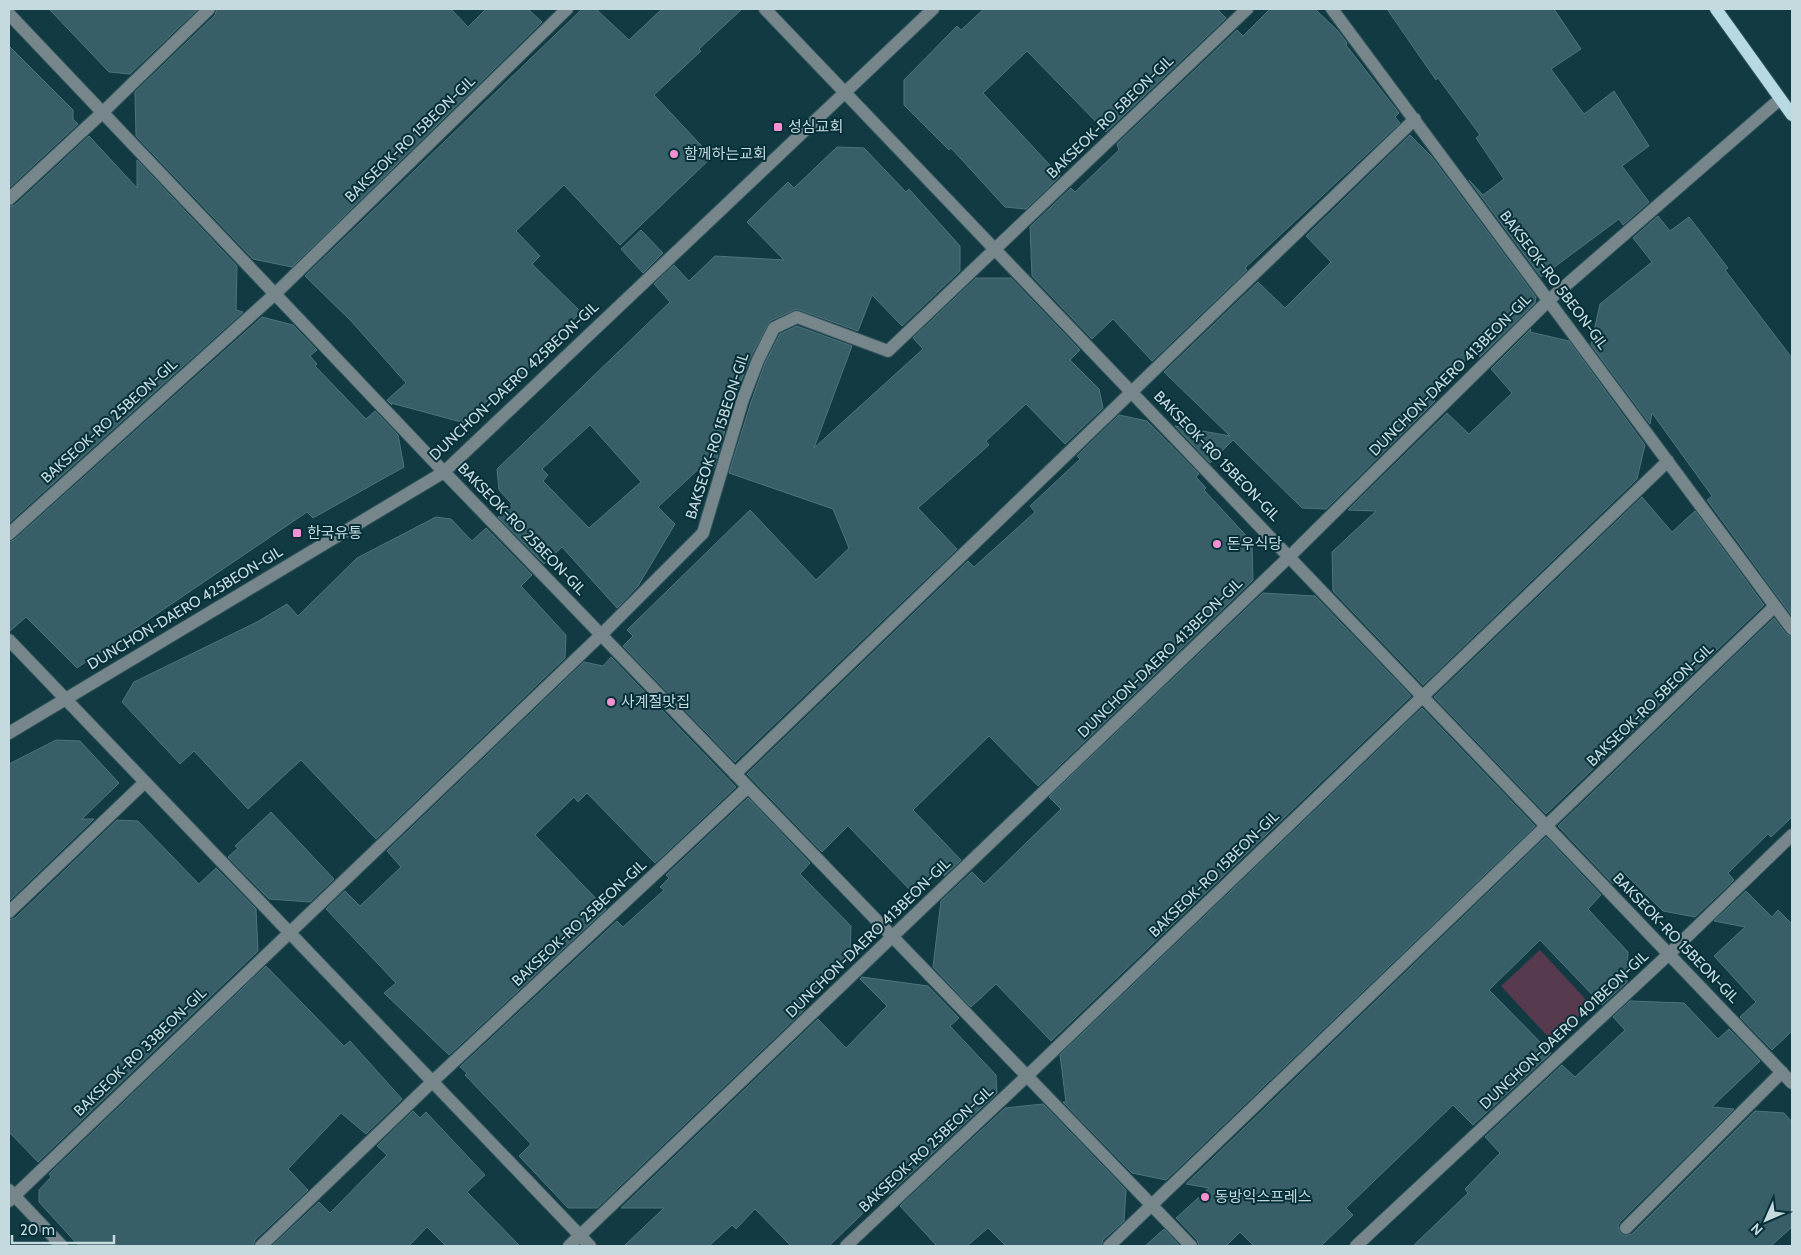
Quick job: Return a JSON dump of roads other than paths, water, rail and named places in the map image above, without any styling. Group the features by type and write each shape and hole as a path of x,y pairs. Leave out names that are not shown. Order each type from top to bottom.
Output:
{"main road":[{"path":"1716,9 1792,115"}],"street":[{"path":"9,199 102,113 209,9"},
{"name":"BAKSEOK-RO 15BEON-GIL","path":"276,293 567,9"},
{"name":"BAKSEOK-RO 15BEON-GIL","path":"765,9 1792,1083"},
{"name":"DUNCHON-DAERO 425BEON-GIL","path":"9,733 444,472 933,9"},
{"name":"BAKSEOK-RO 5BEON-GIL","path":"995,249 1247,9"},
{"name":"BAKSEOK-RO 5BEON-GIL","path":"1332,9 1792,630"},
{"name":"BAKSEOK-RO 25BEON-GIL","path":"9,14 444,472 1191,1246"},
{"name":"DUNCHON-DAERO 413BEON-GIL","path":"569,1246 1290,556 1549,300 1780,99"},
{"path":"1132,391 1415,119"},
{"name":"BAKSEOK-RO 15BEON-GIL","path":"601,634 703,533 744,399 758,360 774,328 797,316 888,350 995,249"},
{"name":"BAKSEOK-RO 25BEON-GIL","path":"9,534 276,293"},
{"name":"BAKSEOK-RO 15BEON-GIL","path":"735,774 1132,391"},
{"path":"1423,696 1668,461"},
{"name":"BAKSEOK-RO 5BEON-GIL","path":"1548,827 1775,606"},
{"path":"288,932 601,634"},
{"path":"9,640 590,1246"},
{"name":"BAKSEOK-RO 15BEON-GIL","path":"1027,1076 1423,696"},
{"path":"9,912 145,782"},
{"name":"BAKSEOK-RO 25BEON-GIL","path":"432,1082 748,787"},
{"path":"1109,1246 1548,827"},
{"name":"DUNCHON-DAERO 401BEON-GIL","path":"1356,1246 1669,954 1792,835"},
{"name":"BAKSEOK-RO 33BEON-GIL","path":"10,1196 288,932"},
{"path":"1626,1228 1782,1072"},
{"name":"BAKSEOK-RO 25BEON-GIL","path":"846,1246 1027,1076"},
{"path":"261,1246 432,1082"},
{"path":"10,1196 62,1246"}],"place":[{"name":"성심교회","path":"778,127"},
{"name":"함께하는교회","path":"674,154"},
{"name":"한국유통","path":"297,533"},
{"name":"돈우식당","path":"1217,544"},
{"name":"사계절맛집","path":"611,702"},
{"name":"동방익스프레스","path":"1205,1197"}]}
